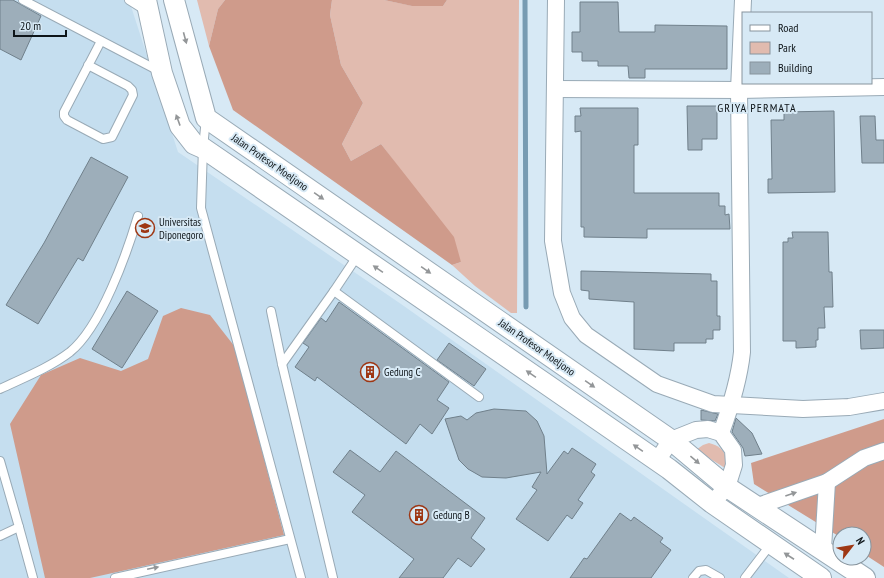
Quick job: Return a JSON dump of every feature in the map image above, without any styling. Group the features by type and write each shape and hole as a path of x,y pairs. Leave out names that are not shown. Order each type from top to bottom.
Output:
{"street":[{"path":"174,0 206,118"},
{"path":"556,0 553,241 562,293 572,318 586,335 657,384 713,404 803,409 849,407 884,401"},
{"path":"742,12 743,0"},
{"path":"147,6 162,73 180,126 194,144 203,148 657,461 712,503 818,575 822,549 827,482"},
{"path":"721,433 732,404 740,376 742,352 739,90 742,22"},
{"path":"556,89 739,90 884,87"},
{"name":"Jalan Profesor Moeljono","path":"206,118 671,440 727,487 755,507 865,578"},
{"path":"657,461 671,440 696,430 708,429 721,433 733,450 734,465 727,487 712,503"},
{"path":"755,507 827,482 864,458 884,451"}],"lane":[{"path":"23,0 162,73"},
{"path":"129,0 147,6"},
{"path":"88,65 132,90 132,95 112,137 108,139 103,139 79,127 67,120 64,116 88,65 100,41"},
{"path":"206,118 203,148 201,208 301,578"},
{"path":"0,389 52,364 70,351 84,336 107,297 130,242 138,216"},
{"path":"282,364 358,255"},
{"path":"334,291 479,397"},
{"path":"271,311 282,364 333,578"},
{"path":"0,461 20,527 33,578"},
{"path":"0,536 20,527"},
{"path":"115,578 290,539"},
{"path":"745,578 771,544"},
{"path":"693,578 700,571 706,570 720,578"}],"shaded area":[{"name":"Universitas Diponegoro","path":"0,0 129,0 178,152 401,304 789,578 0,578"},
{"path":"225,0 332,0 330,15 341,65 363,103 342,144 351,161 381,144 454,237 461,262 452,265 233,110 209,46 218,9"},
{"path":"384,0 447,0 443,6 412,6"},
{"path":"181,308 210,315 235,347 284,535 90,578 45,578 10,424 41,375 80,358 121,371 148,359 163,316"},
{"path":"884,419 884,567 872,559 872,526 832,526 832,532 754,484 751,463"}],"green space":[{"path":"197,0 225,0 218,9 209,46"},
{"path":"332,0 384,0 413,6 443,6 447,0 519,0 517,313 511,313 475,286 452,265 461,262 411,184 381,144 351,161 342,144 363,103 341,65 330,15"},
{"path":"709,443 718,446 725,455 725,468 696,450"}],"building":[{"path":"0,0 13,0 41,16 21,60 0,49"},
{"path":"580,2 618,2 619,32 655,32 655,25 727,26 727,69 645,69 645,78 629,78 628,66 598,66 598,61 582,61 582,52 572,52 572,32 580,32"},
{"path":"687,106 717,106 717,139 702,139 702,150 688,150"},
{"path":"580,108 638,108 638,145 634,145 634,193 719,193 719,206 725,206 725,215 729,214 730,229 647,229 647,238 584,237 584,227 581,227 581,131 575,132 575,116 581,116"},
{"path":"834,111 835,192 768,193 768,179 772,179 771,120 784,120 784,112"},
{"path":"860,116 875,116 876,140 884,140 884,163 862,163"},
{"path":"91,157 128,177 83,261 78,258 38,324 6,305 44,243"},
{"path":"792,232 828,232 829,272 832,272 833,307 824,307 825,328 818,328 818,340 816,340 816,347 796,348 796,341 783,341 783,242 788,242 788,238 793,238"},
{"path":"581,271 711,274 711,281 717,281 717,316 720,316 720,330 713,330 713,339 706,339 706,343 674,343 674,351 634,349 634,302 589,299 589,291 581,290"},
{"path":"127,291 158,311 122,368 92,349"},
{"name":"Gedung C","path":"339,302 449,382 437,400 449,408 432,434 420,424 406,444 317,377 315,381 295,367 309,347 303,343 321,318 326,322"},
{"path":"860,330 884,330 884,348 861,349"},
{"path":"449,343 486,369 474,386 437,360"},
{"path":"494,409 526,411 537,421 544,436 547,474 564,451 568,454 572,448 596,464 591,472 595,475 578,500 583,503 572,519 567,515 548,541 516,519 537,490 532,487 541,472 506,478 482,477 468,469 459,460 445,419 461,416 467,420 476,413"},
{"path":"701,410 718,414 715,421 701,420"},
{"path":"736,418 752,433 762,454 745,456 743,448 732,432"},
{"name":"Gedung B","path":"350,450 380,472 396,451 485,518 471,538 485,549 471,567 458,558 443,578 399,578 414,559 352,512 365,495 333,472"},
{"path":"620,513 631,521 634,517 663,538 660,542 671,550 651,578 570,578 584,558 587,559"}],"waterway":[{"path":"525,0 526,307"}],"place":[{"name":"Universitas Diponegoro","path":"145,228"},
{"name":"Gedung C","path":"370,372"},
{"name":"Gedung B","path":"419,515"}],"district":[{"name":"GRIYA PERMATA","path":"757,108"}]}
